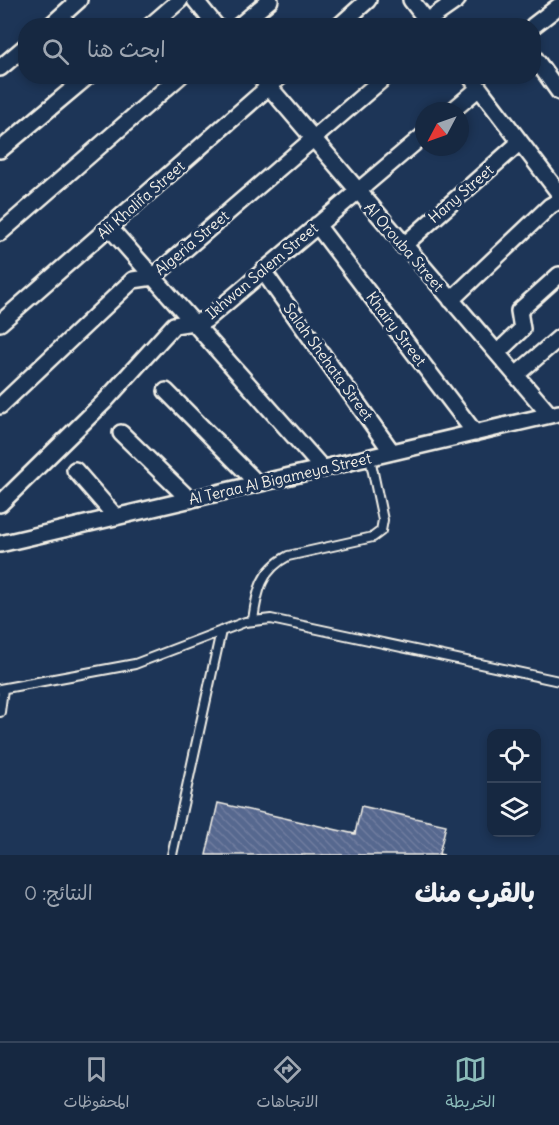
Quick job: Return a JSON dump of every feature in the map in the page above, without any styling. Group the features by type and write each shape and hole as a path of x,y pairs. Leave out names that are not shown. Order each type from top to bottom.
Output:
{"street":[{"path":"59,18 80,0"},
{"path":"159,18 180,0"},
{"path":"195,0 210,18"},
{"path":"249,18 270,0"},
{"path":"348,18 368,0"},
{"path":"411,0 425,18"},
{"path":"435,18 457,0"},
{"path":"541,20 559,6"},
{"path":"0,68 18,53"},
{"path":"541,67 559,92"},
{"path":"0,150 78,84"},
{"path":"0,233 171,84"},
{"name":"Ali Khalifa Street","path":"0,323 109,227 262,84"},
{"name":"Al Orouba Street","path":"266,84 516,375 555,414"},
{"name":"Algeria Street","path":"0,406 133,280 153,277 377,84"},
{"path":"459,102 473,84"},
{"path":"476,84 559,193"},
{"name":"Hany Street","path":"403,246 520,142"},
{"name":"Ikhwan Salem Street","path":"0,504 105,401 174,325 206,320 415,143"},
{"path":"451,300 550,206 559,201"},
{"name":"Khairy Street","path":"317,225 475,433"},
{"path":"109,227 323,469"},
{"name":"Salah Shehata Street","path":"263,272 393,452"},
{"path":"497,353 522,329 519,311 558,278"},
{"path":"516,375 559,338"},
{"path":"166,391 258,484"},
{"name":"Al Teraa Al Bigameya Street","path":"0,544 555,414"},
{"path":"121,434 190,500"},
{"path":"75,470 116,517"}],"lane":[{"path":"253,620 260,584 269,570 281,560 288,556 373,537 381,531 382,520 370,458"},
{"path":"0,712 2,689 135,664 253,620 271,619 559,681"},
{"path":"172,855 221,631"}],"building":[{"path":"218,803 355,834 361,806 446,825 439,854 444,855 206,855"}]}
